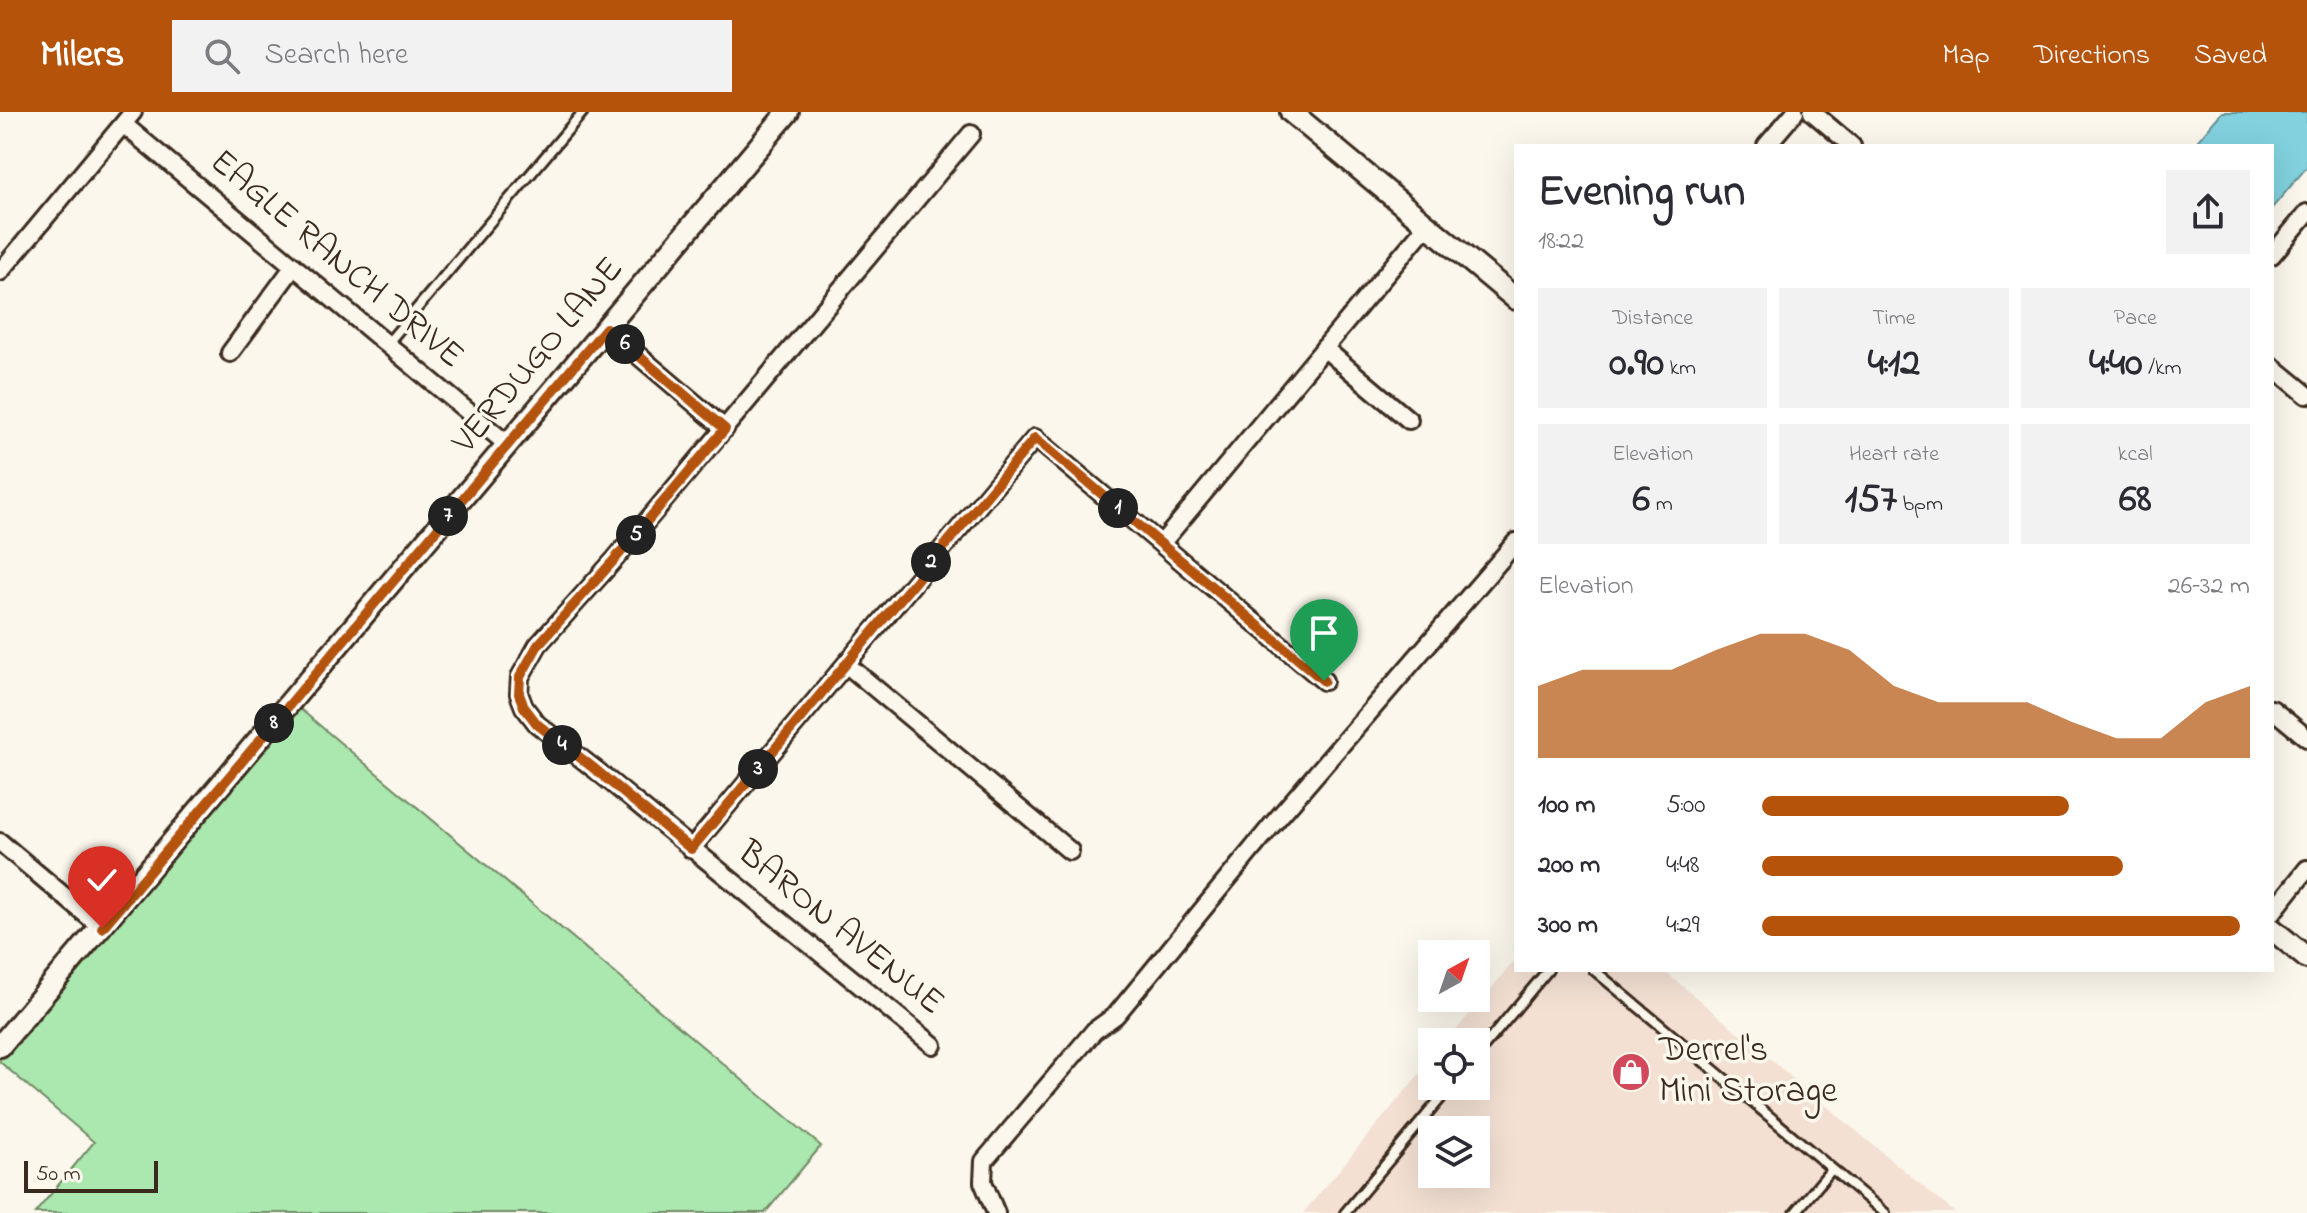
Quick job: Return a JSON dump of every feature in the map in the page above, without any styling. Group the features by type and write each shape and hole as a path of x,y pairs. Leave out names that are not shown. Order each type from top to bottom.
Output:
{"street":[{"name":"VERDUGO LANE","path":"0,1046 788,112"},
{"path":"1291,112 1514,297"},
{"path":"1768,144 1795,112"},
{"path":"1812,112 1850,144"},
{"name":"EAGLE RANCH DRIVE","path":"128,118 294,266 508,445"},
{"path":"0,272 128,118"},
{"name":"BARON AVENUE","path":"933,1045 537,724 524,707 519,694 520,677 538,645 615,559 971,134"},
{"path":"2274,253 2307,213"},
{"path":"1161,544 1427,225"},
{"path":"230,353 294,266"},
{"path":"606,328 725,429"},
{"path":"1324,348 1409,420"},
{"path":"2274,368 2307,395"},
{"path":"691,849 1035,438 1324,681"},
{"path":"996,1213 983,1182 984,1161 1094,1031 1116,1015 1272,825 1514,544"},
{"path":"846,664 1070,851"},
{"path":"2274,711 2307,738"},
{"path":"0,842 102,928"},
{"path":"2274,910 2307,869"},
{"path":"2274,931 2307,958"}],"lane":[{"path":"387,344 583,112"},
{"path":"1490,1039 1546,972"},
{"path":"1596,972 1885,1213"},
{"path":"1345,1213 1439,1100"},
{"path":"1795,1213 1832,1169"}],"shaded area":[{"name":"Derrel's Mini Storage","path":"1514,961 1514,972 1665,972 1955,1213 1303,1213 1418,1076 1418,1100 1490,1100 1490,1028 1458,1028 1471,1012 1490,1012 1490,990"}],"green space":[{"path":"293,703 821,1146 765,1213 35,1213 94,1142 0,1062 0,1052"}],"water":[{"path":"2222,112 2307,112 2307,167 2274,206 2274,144 2195,144"}],"place":[{"name":"Derrel's Mini Storage","path":"1631,1072"}],"route":[{"path":"102,928 606,328 725,429 538,645 520,677 519,694 524,707 537,724 691,849 1035,438 1324,681"}]}
